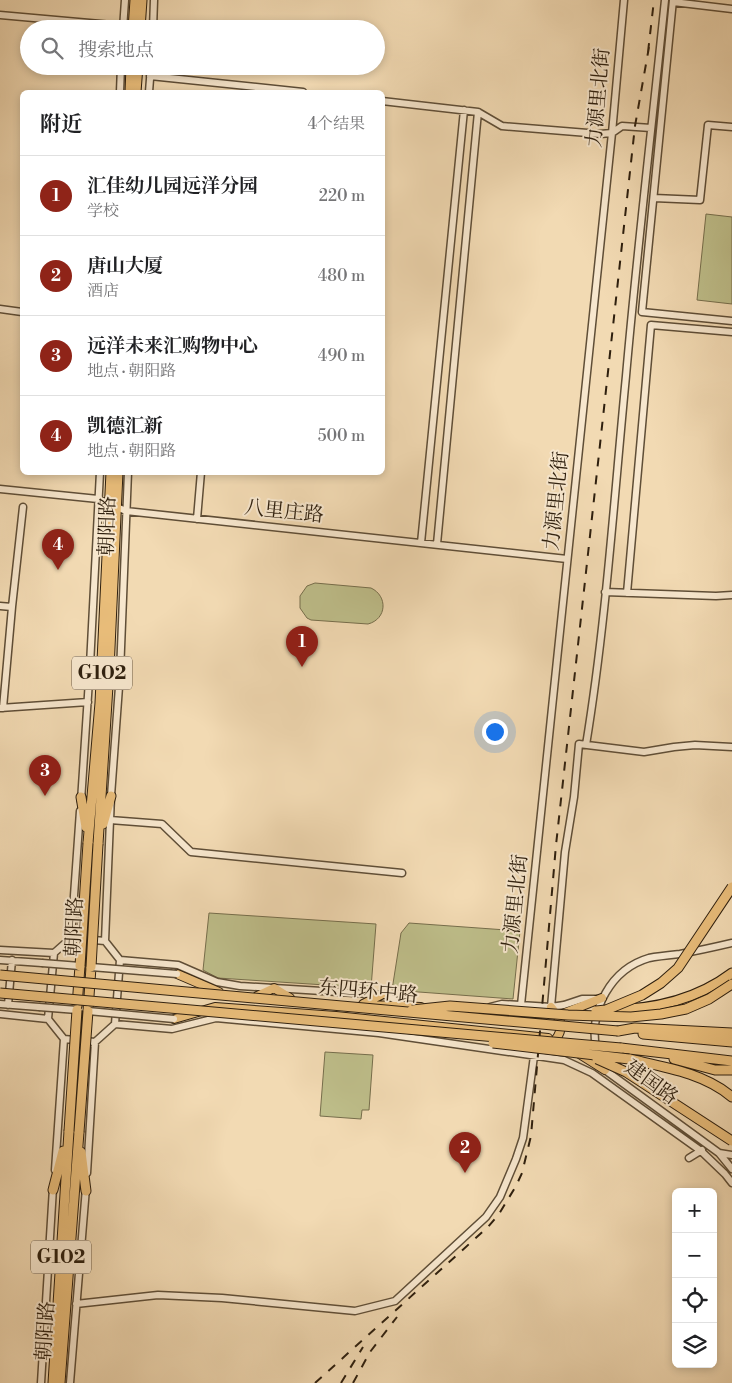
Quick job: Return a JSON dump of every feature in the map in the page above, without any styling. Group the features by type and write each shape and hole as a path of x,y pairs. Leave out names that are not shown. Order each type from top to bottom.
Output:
{"highway":[{"path":"134,20 135,0"},
{"path":"141,20 142,0"},
{"path":"130,90 131,75"},
{"path":"136,90 137,75"},
{"name":"朝阳路","path":"111,475 113,505"},
{"name":"朝阳路","path":"60,1383 91,967 93,843 100,703 113,505 118,475"},
{"path":"93,843 111,796"},
{"path":"81,797 93,843"},
{"name":"朝阳路","path":"53,1383 80,966 93,843"},
{"path":"606,1010 642,995 661,983 678,968 732,887"},
{"path":"568,1015 606,1010 639,1009 676,1002 720,983 732,973"},
{"name":"东四环中路","path":"0,975 732,1042"},
{"path":"392,1012 450,1006 568,1015 631,1017 686,1009 709,999 732,984"},
{"name":"东四环中路","path":"0,994 642,1050 731,1068"},
{"path":"392,1028 629,1059 671,1068 701,1078 732,1097"},
{"path":"618,1031 635,1028 732,1033"},
{"path":"580,1054 607,1062 626,1072 732,1141"},
{"path":"53,1190 69,1131"},
{"path":"79,1132 86,1191"}],"main road":[{"name":"东四环中路","path":"177,974 216,992 362,1005 404,1005 542,1016 558,1016 602,998"},
{"path":"257,996 274,988 290,998"},
{"path":"362,1005 381,995"},
{"name":"东四环中路","path":"174,1019 215,1007 336,1016 556,1039 605,1070"},
{"path":"551,1007 562,1024 556,1039"},
{"path":"487,1031 488,1012"}],"street":[{"path":"124,20 125,0"},
{"path":"153,20 154,0"},
{"name":"力源里北街","path":"521,1005 612,132 624,0"},
{"path":"586,745 594,696 665,0"},
{"path":"732,9 673,1 642,312 732,321"},
{"path":"0,14 53,20"},
{"path":"120,90 121,75"},
{"path":"149,90 150,76 284,90"},
{"path":"385,101 478,112 502,126 600,134 612,132 622,126 651,128"},
{"path":"421,543 464,110"},
{"path":"437,544 478,112"},
{"path":"654,198 700,200 708,125 732,127"},
{"path":"0,309 20,312"},
{"path":"627,594 651,325 732,332"},
{"name":"朝阳路","path":"71,938 88,702 100,475"},
{"name":"朝阳路","path":"105,941 111,796 120,673 128,475"},
{"path":"197,519 201,475"},
{"name":"八里庄路","path":"0,489 98,498 126,511 568,559"},
{"path":"23,507 1,708 88,702"},
{"path":"605,592 732,595"},
{"path":"0,606 12,607"},
{"path":"551,1007 565,852 574,797 579,744 644,752 674,746 732,747"},
{"path":"110,820 162,824 191,852 402,873"},
{"path":"71,938 105,941 120,960 114,1024 95,1042 64,1039 48,1019 54,953 71,938"},
{"name":"建国路","path":"732,943 648,959 622,971 602,998 596,1015 594,1037 596,1051 605,1070 718,1153 732,1169"},
{"path":"0,950 54,953"},
{"path":"0,960 80,966"},
{"path":"8,1005 12,960"},
{"name":"东四环中路","path":"120,960 178,965 217,982 274,988 386,995 404,1005"},
{"name":"东四环中路","path":"80,966 177,974"},
{"name":"东四环中路","path":"474,1011 502,1004 551,1007 564,1006 582,999 602,998"},
{"name":"东四环中路","path":"0,1004 174,1019"},
{"path":"0,1014 48,1019"},
{"name":"东四环中路","path":"114,1024 172,1029 216,1018 379,1033 564,1060 592,1073 701,1151 732,1182"},
{"name":"朝阳路","path":"41,1383 64,1039"},
{"name":"朝阳路","path":"70,1383 86,1191 95,1042"},
{"path":"76,1304 158,1295 222,1298 355,1311 395,1301 486,1217 500,1197 523,1138 534,1056"},
{"path":"688,1158 709,1146"},
{"path":"718,1153 732,1155"}],"green space":[{"path":"706,214 732,217 732,304 697,300"},
{"path":"315,583 371,588 377,592 383,602 382,613 368,624 311,620 307,618 300,608 300,596 307,586"},
{"path":"209,913 376,924 371,988 218,978 203,970"},
{"path":"409,923 520,931 513,999 392,990 401,933"},
{"path":"325,1052 373,1055 369,1110 362,1110 361,1119 320,1116"}],"railway":[{"path":"648,52 654,0"},
{"path":"315,1383 488,1227 499,1214 522,1173 531,1136 556,845 635,126 649,47"},
{"path":"353,1383 370,1352 397,1317"},
{"path":"341,1383 363,1347"}],"place":[{"name":"凯德汇新","path":"58,570"},
{"name":"汇佳幼儿园远洋分园","path":"302,667"},
{"name":"远洋未来汇购物中心","path":"45,796"},
{"name":"唐山大厦","path":"465,1173"}]}
